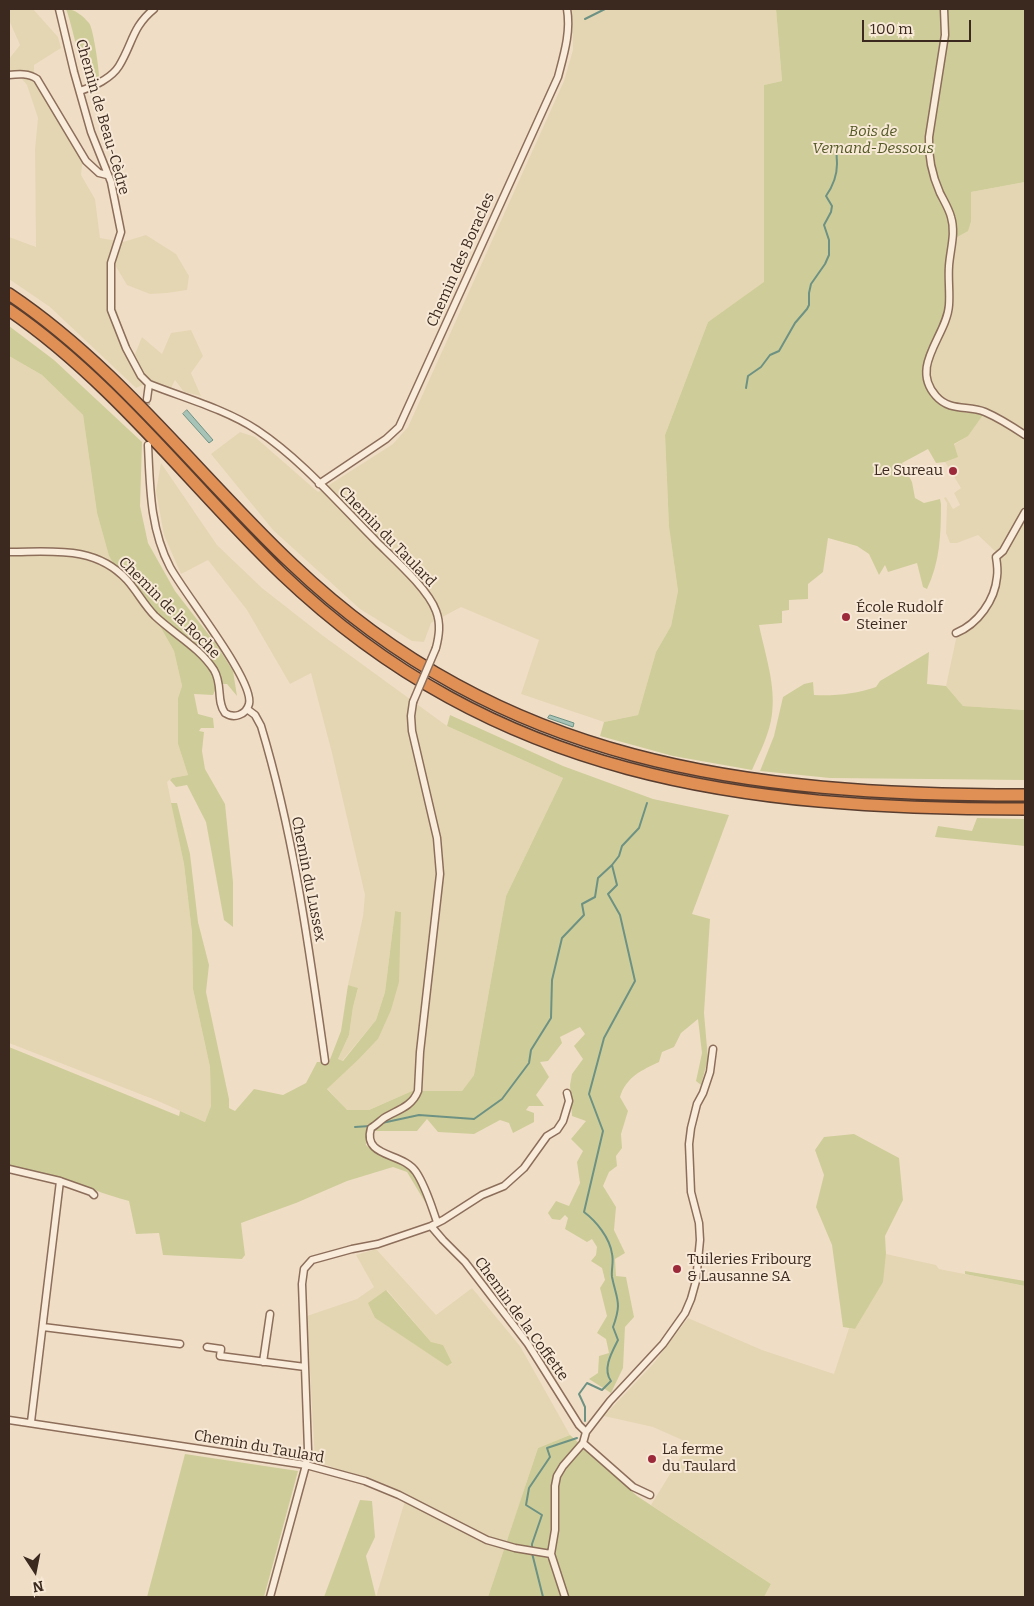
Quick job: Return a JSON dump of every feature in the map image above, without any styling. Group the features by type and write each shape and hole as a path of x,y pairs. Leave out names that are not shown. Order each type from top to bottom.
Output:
{"highway":[{"path":"9,294 53,326 107,373 280,553 320,589 366,628 432,672 473,695 522,718 593,744 676,766 763,781 884,792 1025,794"},
{"path":"9,310 82,368 261,553 311,600 358,639 408,673 461,704 520,732 589,758 673,780 757,795 883,806 1025,809"}],"street":[{"name":"Chemin de Beau-Cèdre","path":"59,9 91,132 111,182 120,232 111,263 111,310 126,348 141,376 149,384"},
{"path":"80,91 106,79 119,67 136,29 154,9"},
{"name":"Chemin des Boracles","path":"319,484 386,439 399,427 558,77 568,34 569,19 567,9"},
{"path":"944,9 945,35 929,137 929,152 935,180 952,218 949,305 946,320 927,359 925,372 929,385 936,396 947,405 985,412 1025,435"},
{"path":"9,75 26,74 33,76 42,84 86,161 99,173 107,175"},
{"path":"147,399 149,384"},
{"name":"Chemin du Taulard","path":"149,384 229,416 256,429 282,449 411,576 431,601 436,611 440,632 436,648 413,702 410,716 437,838 440,874 427,978"},
{"name":"Chemin du Lussex","path":"148,445 153,518 164,555 235,665 249,697 247,709 255,715 261,726 293,855 306,927 325,1061"},
{"path":"956,632 966,629 978,618 988,604 994,591 997,577 996,557 1003,551 1025,512"},
{"name":"Chemin de la Roche","path":"9,552 83,554 94,557 118,572 127,580 154,615 200,654 213,669 219,680 222,708 225,713 231,716 240,715 247,709"},
{"name":"Chemin de la Coffette","path":"427,978 416,1097 408,1106 384,1118 371,1128 370,1143 373,1147 410,1165 416,1172 429,1198 434,1224 443,1240 465,1262 528,1344 586,1432"},
{"path":"565,1597 551,1554 555,1530 555,1486 557,1476 583,1443 586,1432 624,1385 663,1344 685,1313 691,1300 696,1281 700,1240 699,1223 691,1192 691,1128 697,1104 703,1094 710,1072 713,1049"},
{"path":"270,1597 306,1465 308,1450 302,1284 304,1269 309,1262 319,1257 378,1244 434,1224 482,1196 504,1186 524,1168 547,1136 557,1130 564,1121 569,1101 567,1093"},
{"path":"9,1169 60,1181 91,1192 94,1195"},
{"path":"31,1422 60,1181"},
{"path":"263,1362 270,1314"},
{"path":"43,1327 180,1344"},
{"path":"207,1347 221,1349 220,1356 305,1367"},
{"name":"Chemin du Taulard","path":"9,1420 306,1465 365,1481 417,1503 487,1540 551,1554"},
{"path":"583,1443 633,1487 650,1495"}],"shaded area":[{"path":"9,9 33,9 58,37 61,48 34,65 34,78 83,156 81,175 95,199 100,238 123,242 146,235 176,254 189,276 187,290 150,294 127,285 115,265 116,308 127,342 135,354 142,337 162,354 171,333 191,330 203,356 191,373 201,396 184,392 175,380 171,388 151,381 136,388 50,307 9,279 9,237 36,247 35,149 38,118 27,85 17,73 9,73 9,59 20,45 9,20"},
{"path":"572,9 776,9 782,81 764,85 764,283 708,322 665,435 669,527 678,591 671,626 656,652 638,715 604,722 521,694 539,640 461,607 431,623 424,642 412,641 360,609 273,530 211,454 240,432 255,437 318,492 393,444 408,427 564,81 573,50"},
{"path":"1025,182 1025,432 1013,424 948,402 938,394 928,372 931,360 949,321 952,305 952,266 956,237 967,231 971,223 971,192"},
{"path":"9,356 42,375 83,415 97,513 109,556 161,628 174,651 182,686 178,698 178,744 188,775 172,778 167,782 184,864 192,933 193,989 210,1067 211,1106 205,1122 158,1101 9,1043"},
{"path":"187,410 213,440 209,443 183,414"},
{"path":"983,415 1010,429 1025,440 1025,506 1000,549 996,552 978,535 957,543 950,543 946,533 947,503 944,498 946,497 953,509 960,505 954,493 961,488 945,462 952,458 954,445 967,436"},
{"path":"161,463 217,545 262,588 322,635 447,726 563,778 506,896 474,1075 462,1091 412,1091 369,1110 346,1110 327,1088 378,1039 401,912 395,911 385,992 376,1020 342,1061 338,1059 349,1035 358,989 348,985 363,916 365,895 311,673 290,684 247,610 208,560 181,574 164,535 156,491"},
{"path":"1025,518 1025,710 963,706 946,686 956,639 980,620 990,605 999,562"},
{"path":"550,715 574,723 573,727 548,718"},
{"path":"376,1249 436,1315 472,1288 520,1346 570,1435 538,1448 488,1597 376,1597 407,1494 315,1461 307,1316 357,1299 374,1287 356,1255","holes":["387,1290 452,1364 447,1365 375,1318"]},
{"path":"886,1254 936,1265 939,1269 1025,1286 1025,1597 764,1597 771,1584 651,1505 689,1443 653,1427 604,1416 654,1363 688,1318 762,1350 834,1374 849,1328 855,1329 882,1282"}],"green space":[{"path":"66,9 79,13 91,26 99,72 99,76 94,79 88,73 80,56"},
{"name":"Bois de Vernand-Dessous","path":"776,9 1025,9 1025,182 971,192 971,222 968,231 950,241 946,272 945,313 929,348 923,366 923,373 930,393 940,403 950,409 983,415 968,436 954,444 958,457 936,463 928,449 902,463 912,482 915,498 924,503 940,499 941,504 937,558 927,589 923,587 917,563 888,572 885,565 879,575 869,554 857,546 828,538 823,572 808,584 808,599 789,600 789,610 782,611 782,623 759,625 769,670 773,703 769,728 752,770 673,756 600,736 604,722 638,715 656,652 671,626 678,591 669,527 665,435 708,322 764,282 764,85 782,81"},
{"path":"9,326 54,360 142,442 140,506 148,543 175,591 216,644 233,671 237,696 227,684 218,684 213,695 194,694 198,714 213,718 214,728 201,728 199,731 204,732 202,751 205,769 225,804 233,882 233,927 224,920 206,822 187,785 176,787 170,780 188,775 178,744 178,698 182,686 174,651 161,628 126,584 109,556 97,513 83,415 42,375 9,356"},
{"path":"929,652 927,684 946,686 963,706 1025,710 1025,780 830,778 760,771 774,736 783,697 804,684 813,682 814,695 845,694 876,687 880,681"},
{"path":"450,715 563,766 653,799 729,815 692,914 710,919 704,1013 708,1059 701,1085 696,1081 702,1053 698,1019 681,1033 674,1047 662,1052 659,1062 630,1079 620,1097 628,1111 621,1134 622,1148 616,1156 617,1166 609,1172 603,1186 616,1207 614,1230 625,1253 615,1259 616,1276 626,1277 634,1317 625,1327 623,1368 611,1393 589,1379 598,1373 599,1356 609,1353 606,1339 597,1333 607,1316 600,1288 605,1280 602,1268 591,1261 596,1255 597,1247 592,1239 587,1242 565,1229 568,1218 565,1215 560,1220 552,1219 548,1213 556,1201 569,1206 580,1183 577,1162 583,1151 571,1139 586,1121 572,1116 570,1085 572,1074 583,1059 574,1046 585,1034 580,1027 560,1037 562,1043 548,1061 540,1062 549,1077 536,1095 544,1106 529,1106 526,1110 534,1113 534,1122 513,1133 509,1123 500,1120 474,1134 438,1132 427,1119 417,1131 366,1131 366,1145 373,1151 410,1168 426,1196 427,1202 425,1202 407,1172 393,1167 347,1181 296,1203 241,1223 245,1255 242,1259 163,1255 159,1233 136,1234 129,1201 53,1175 9,1167 9,1047 179,1116 180,1111 205,1122 211,1106 210,1067 193,989 192,933 184,864 171,803 177,803 190,854 198,922 209,965 206,992 229,1099 229,1108 235,1111 254,1089 283,1095 306,1083 317,1062 329,1062 341,1031 348,985 358,988 349,1035 338,1059 343,1061 376,1020 385,992 395,911 401,912 399,982 391,1010 378,1039 327,1089 347,1110 369,1110 412,1091 462,1091 474,1075 506,896 563,778 447,726"},
{"path":"977,818 1025,819 1025,846 935,837 938,826 972,831"},
{"path":"854,1134 899,1158 903,1200 885,1236 886,1254 883,1282 855,1329 843,1327 832,1245 816,1207 824,1175 815,1150 824,1137"},
{"path":"965,1271 1025,1281 1025,1286 965,1274"},
{"path":"386,1290 431,1342 443,1345 452,1363 447,1366 375,1318 368,1303"},
{"path":"570,1435 637,1496 771,1584 764,1597 488,1597 538,1448"},
{"path":"185,1454 298,1471 264,1597 147,1597"},
{"path":"360,1500 372,1501 375,1537 366,1556 376,1597 324,1597"}],"waterway":[{"path":"585,19 605,9"},
{"path":"746,388 748,376 761,367 770,355 779,351 795,323 807,309 811,284 829,255 829,240 824,225 832,206 826,196 833,185 839,144"},
{"path":"382,1123 419,1115 474,1119 502,1099 529,1063 531,1050 551,1018 552,980 562,938 584,915 582,904 595,897 598,878 612,865 619,856 622,846 639,828 647,803"},
{"path":"585,1421 585,1407 579,1394 587,1383 602,1390 611,1381 607,1371 611,1355 618,1340 613,1327 618,1307 612,1277 613,1260 611,1248 602,1230 584,1212 603,1131 589,1094 604,1038 635,981 620,915 608,894 617,885 612,865"},
{"path":"355,1127 370,1126"},
{"path":"532,1549 542,1515 526,1505 529,1488 550,1457 547,1448 577,1438"},
{"path":"532,1553 543,1597"}],"tunnel":[{"path":"147,399 148,431"}],"place":[{"name":"Le Sureau","path":"953,471"},
{"name":"École Rudolf Steiner","path":"846,617"},
{"name":"Tuileries Fribourg & Lausanne SA","path":"677,1269"},
{"name":"La ferme du Taulard","path":"652,1459"}]}
